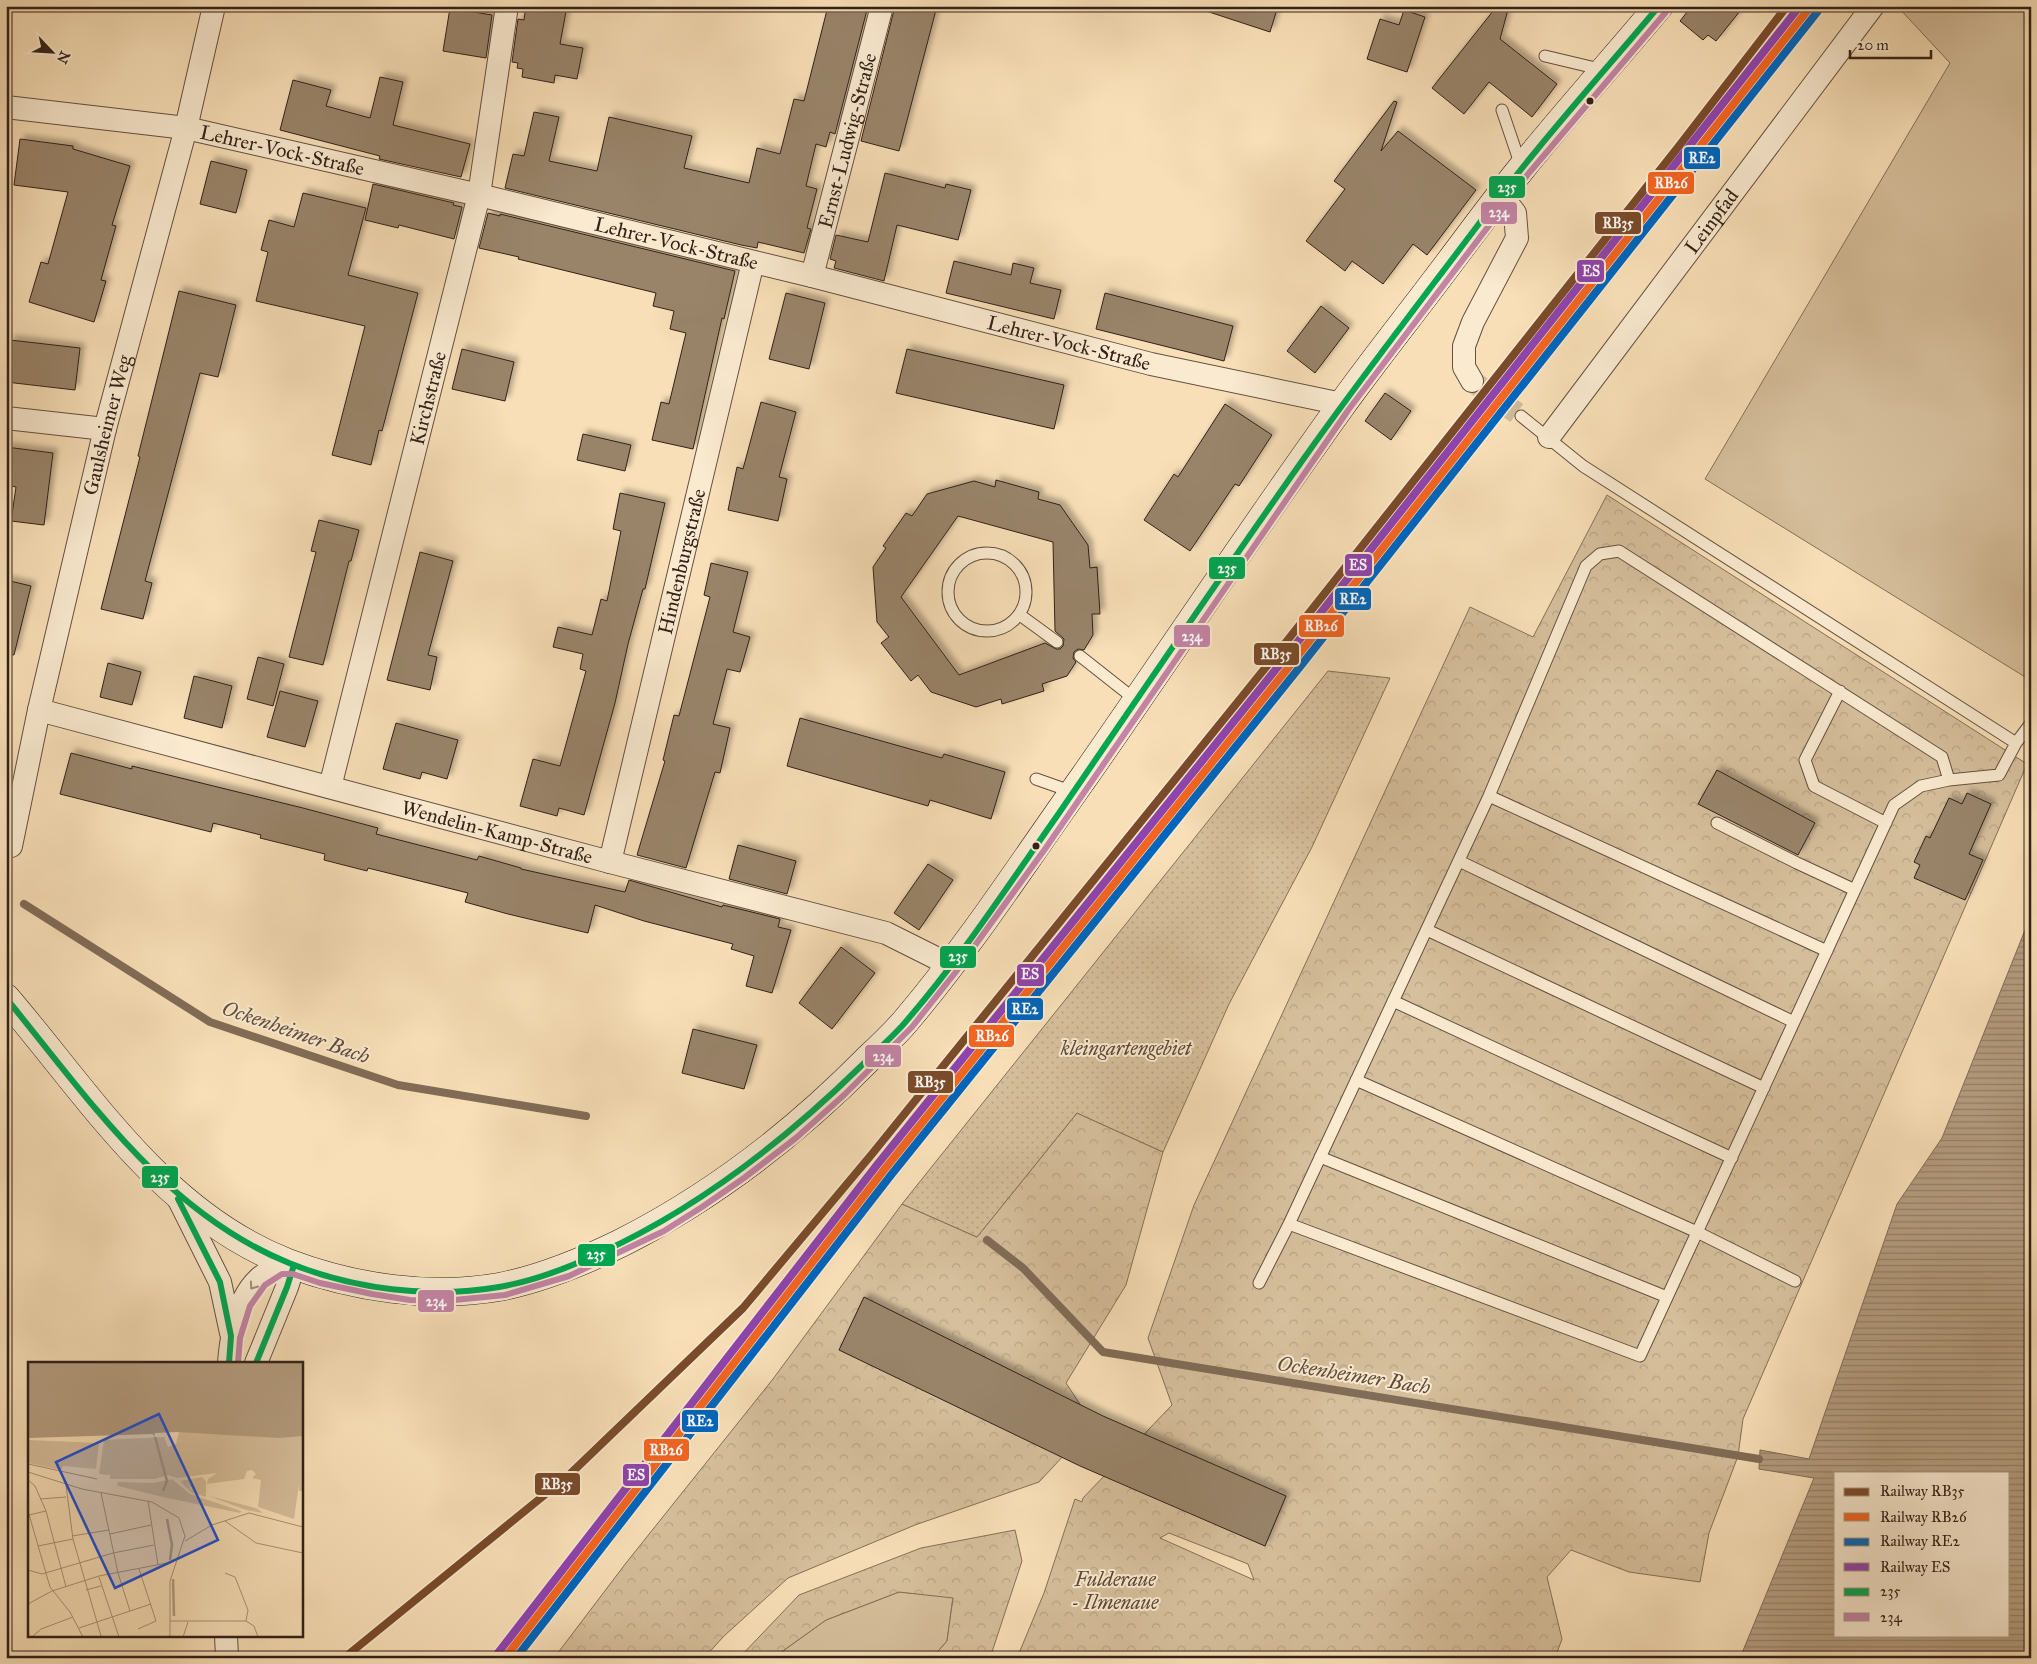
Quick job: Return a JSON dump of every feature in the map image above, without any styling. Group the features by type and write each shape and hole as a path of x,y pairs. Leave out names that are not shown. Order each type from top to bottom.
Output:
{"main road":[{"path":"6,998 114,1132 145,1166 226,1232 294,1265 322,1274 411,1291 444,1292 503,1286 567,1268 660,1223 740,1171 791,1131 838,1089 906,1021 948,968 1038,844 1342,404 1522,168 1659,6"}],"street":[{"name":"Gaulsheimer Weg","path":"11,846 39,710 105,429 186,128 214,6"},
{"name":"Kirchstraße","path":"330,787 479,195 507,6"},
{"name":"Ernst-Ludwig-Straße","path":"812,276 882,6"},
{"name":"Leinpfad","path":"1550,437 1873,6"},
{"name":"Lehrer-Vock-Straße","path":"6,107 186,128 479,195 812,276 1150,364 1342,404"},
{"path":"1472,381 1464,367 1464,346 1473,322 1517,238 1515,213 1501,195"},
{"name":"Hindenburgstraße","path":"610,862 753,262"},
{"path":"6,418 105,429"},
{"name":"Wendelin-Kamp-Straße","path":"39,710 610,862 886,932 936,958 948,968"},
{"path":"176,1192 220,1282 231,1336"},
{"path":"229,1362 231,1336 242,1302 259,1278 280,1266 294,1265 256,1362"},
{"path":"226,1636 227,1658"}],"lane":[{"path":"1545,56 1606,70"},
{"path":"1502,110 1522,168"},
{"path":"1522,416 1584,466 2016,743"},
{"path":"1259,1283 1289,1224 1489,796 1586,566 1600,554 1619,551 1942,757 1949,780"},
{"path":"985,552 998,554 1009,559 1018,568 1024,579 1027,591 1025,604 1020,615 1010,625 998,631 984,632 971,629 960,622 952,611 947,598 948,584 953,572 967,558 985,552"},
{"path":"1020,615 1057,642"},
{"path":"1080,656 1137,701"},
{"path":"1840,691 1806,760 1814,786 1886,823"},
{"path":"1289,1224 1640,1356 1894,805 1921,786 1949,780 1999,775 2016,743 2031,723"},
{"path":"1036,779 1073,792"},
{"path":"1489,796 1827,951"},
{"path":"1717,824 1855,890"},
{"path":"1459,861 1794,1022"},
{"path":"1426,930 1764,1088"},
{"path":"1393,1001 1732,1158"},
{"path":"1356,1080 1697,1232 1795,1281"},
{"path":"1320,1157 1667,1297"}],"green space":[{"path":"1897,6 2031,6 2030,680 1705,479 1950,63"},
{"name":"Fulderaue - Ilmenaue","path":"1607,495 2027,764 1743,1419 1738,1456 1709,1533 1700,1582 1629,1572 1571,1550 1547,1577 1562,1639 1555,1658 1023,1658 1023,1656 1017,1658 1044,1593 1075,1499 1082,1502 1083,1498 1172,1405 1148,1338 1194,1205 1470,607 1533,637","holes":["1169,1533 1248,1564 1254,1580 1160,1538"]},
{"name":"kleingartengebiet","path":"1328,671 1390,678 1312,847 1229,1004 1163,1152 1077,1113 977,1237 902,1204"},
{"path":"1077,1113 1163,1152 1126,1285 1066,1383 1093,1424 1039,1482 915,1525 788,1578 724,1636 704,1658 554,1658 626,1563 773,1379 902,1204 977,1237"},
{"path":"1015,1530 1022,1561 990,1658 932,1658 947,1641 953,1598 899,1592 826,1620 780,1653 776,1658 739,1658 799,1595 921,1548"},
{"path":"899,1592 953,1597 947,1641 932,1658 776,1658 780,1653 826,1620"}],"shaded area":[{"path":"2031,915 2031,1658 1740,1658 1814,1478 1759,1469 1760,1450 1809,1459 1897,1204 1942,1138"}],"building":[{"path":"526,6 567,6 560,44 583,48 577,79 555,75 554,83 522,77 523,69 517,68 518,63 512,62 518,19 524,20"},
{"path":"828,6 868,6 835,134 830,132 826,147 816,144 806,186 817,189 807,228 811,229 804,253 758,242 757,248 741,245 505,188 513,154 524,156 534,112 559,117 549,161 597,171 609,117 692,136 684,168 749,183 757,148 780,154 794,99 804,101"},
{"path":"895,6 937,6 899,151 861,141"},
{"path":"1203,6 1278,6 1270,32 1203,10"},
{"path":"1497,6 1509,6 1500,39 1557,84 1532,117 1489,82 1464,114 1432,88"},
{"path":"1692,6 1744,6 1716,41 1708,35 1703,40 1680,21"},
{"path":"450,8 492,15 486,58 443,51"},
{"path":"1404,10 1425,17 1407,72 1367,59 1380,19 1399,25"},
{"path":"380,77 403,82 393,125 470,144 461,177 379,159 380,156 280,130 293,80 331,90 326,106 370,118"},
{"path":"1394,101 1397,102 1381,151 1398,131 1476,190 1427,255 1413,244 1383,284 1352,261 1345,271 1306,241 1345,189 1334,181"},
{"path":"20,139 73,146 73,149 130,166 112,225 116,226 101,280 106,281 94,322 29,302 41,262 48,264 68,192 14,185"},
{"path":"211,161 247,170 236,213 200,204"},
{"path":"885,173 945,188 946,184 971,190 958,240 897,225 884,281 834,268 836,261 830,259 836,235 868,242"},
{"path":"373,184 454,203 453,205 462,207 454,239 399,225 398,228 365,220"},
{"path":"303,193 366,208 348,275 418,293 382,431 379,430 371,465 332,455 365,326 256,301 268,252 261,250 269,220 294,227"},
{"path":"488,213 500,216 500,214 735,271 724,319 722,318 693,449 652,440 661,402 669,404 686,333 670,329 674,311 653,306 656,293 479,248"},
{"path":"954,261 1011,275 1013,263 1034,268 1030,283 1061,290 1054,319 946,293"},
{"path":"179,291 236,305 218,377 200,373 145,581 152,583 143,619 101,609 140,457 138,456"},
{"path":"786,293 825,303 809,369 769,359"},
{"path":"1105,293 1233,326 1224,361 1096,329"},
{"path":"1321,306 1349,328 1315,373 1287,351"},
{"path":"10,340 80,348 75,390 6,382"},
{"path":"462,349 514,362 505,401 452,389"},
{"path":"907,349 1064,385 1054,429 896,393"},
{"path":"1385,393 1411,411 1391,440 1365,421"},
{"path":"761,402 796,412 779,477 787,479 778,521 728,510 737,467 743,469"},
{"path":"1225,404 1272,435 1239,486 1235,484 1190,551 1144,520 1174,474 1178,477"},
{"path":"583,434 631,445 625,471 577,460"},
{"path":"6,447 53,453 44,525 11,521 16,487 6,485"},
{"path":"996,480 1039,492 1038,499 1060,505 1088,545 1090,568 1097,567 1100,614 1092,614 1093,635 1084,650 1078,649 1074,652 1073,658 1076,662 1067,676 1042,684 1044,691 1002,704 1001,699 976,707 931,692 918,675 911,681 881,643 889,637 877,622 873,567 886,548 883,546 906,513 912,516 927,494 974,481 995,487","holes":["958,516 1053,542 1055,631 1064,639 1063,646 1060,649 1056,649 1045,643 959,675 901,597"]},
{"path":"620,493 665,503 645,589 643,589 628,644 615,703 584,815 559,808 557,816 520,806 533,759 560,766 586,671 580,669 583,654 553,647 558,627 592,635 601,599 607,601 621,531 613,529"},
{"path":"319,520 359,530 351,561 349,561 323,665 289,657 316,552 311,551"},
{"path":"420,552 453,561 428,655 437,657 430,690 387,680"},
{"path":"711,563 748,572 733,632 750,637 740,672 727,669 713,724 730,728 720,773 715,772 686,868 637,855 665,761 663,760 674,715 679,716 710,597 704,595"},
{"path":"6,580 31,586 14,655 6,654"},
{"path":"258,657 284,664 273,706 247,699"},
{"path":"108,663 141,672 132,705 100,697"},
{"path":"194,676 232,686 222,728 184,718"},
{"path":"280,691 318,701 305,747 267,737"},
{"path":"800,718 942,758 944,754 1005,772 991,819 930,800 928,806 787,766"},
{"path":"396,723 458,740 447,779 422,772 420,779 383,769"},
{"path":"71,753 303,808 378,828 376,834 477,860 479,856 521,869 625,892 629,880 722,907 723,905 780,919 778,927 791,930 772,993 746,986 754,956 731,949 733,944 644,921 595,905 588,933 465,902 468,893 368,868 367,871 324,860 325,854 260,838 261,835 213,823 211,832 60,794"},
{"path":"1717,770 1815,823 1798,855 1698,804"},
{"path":"1967,793 1991,804 1969,854 1983,860 1965,900 1914,878 1920,865 1914,862 1926,836 1930,838 1949,798 1962,804"},
{"path":"738,845 796,861 787,894 729,879"},
{"path":"928,864 953,880 919,930 894,913"},
{"path":"841,947 875,973 832,1029 799,1003"},
{"path":"693,1029 757,1045 744,1089 682,1073"},
{"path":"864,1297 1103,1416 1286,1496 1265,1546 1080,1466 839,1350"}],"waterway":[{"name":"Ockenheimer Bach","path":"24,904 210,1022 398,1085 586,1116"},
{"name":"Ockenheimer Bach","path":"987,1240 1023,1268 1103,1352 1759,1459"}],"tunnel":[{"path":"1472,381 1521,416"}],"rail line":[{"name":"RB35","path":"344,1658 569,1475 743,1308 872,1154 1279,651 1679,146 1787,6"},
{"name":"ES","path":"498,1653 877,1165 1285,658 1800,6"},
{"name":"RB26","path":"505,1658 884,1170 1292,663 1811,6"},
{"name":"RE2","path":"516,1658 891,1175 1299,668 1818,11"}],"transit line":[{"name":"235","path":"6,998 99,1113 167,1184 204,1215 245,1241 289,1263 314,1272 365,1285 419,1292 446,1292 499,1287 538,1278 576,1264 671,1216 737,1172 800,1122 891,1037 923,1001 1001,897 1244,544 1354,389 1523,167 1659,6"},
{"name":"234","path":"238,1362 240,1338 250,1306 265,1285 282,1274 293,1274 320,1283 372,1294 410,1300 444,1301 505,1295 569,1276 664,1231 702,1207 796,1138 844,1095 912,1027 955,973 1045,849 1349,409 1529,173 1666,12"},
{"name":"235","path":"178,1199 220,1282 231,1336 229,1362"},
{"name":"235","path":"256,1362 294,1265"}]}
